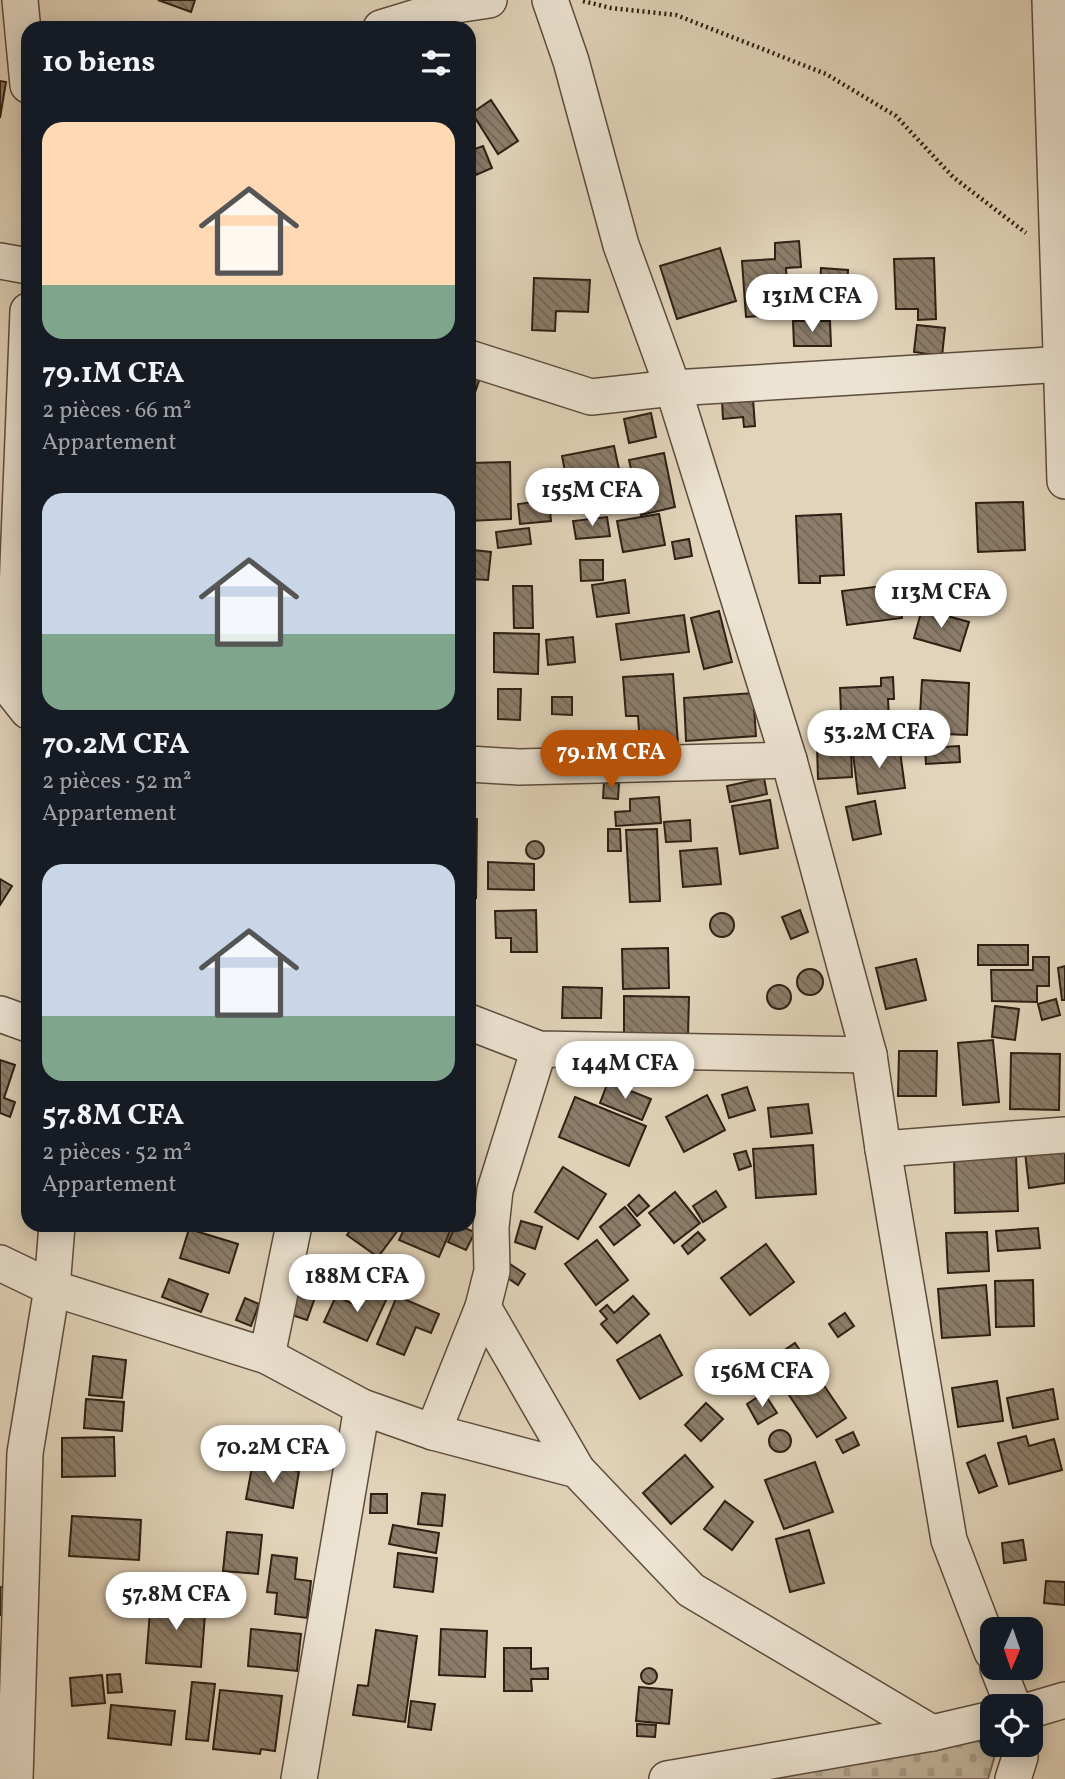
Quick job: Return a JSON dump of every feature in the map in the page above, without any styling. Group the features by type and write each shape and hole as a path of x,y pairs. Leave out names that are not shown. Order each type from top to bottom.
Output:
{"street":[{"path":"20,0 22,21"},
{"path":"404,21 456,5 489,0"},
{"path":"550,0 571,61 621,245 673,388 789,760 869,1055 950,1540 980,1621"},
{"path":"1050,0 1058,49 1057,257 1063,364 1065,481"},
{"path":"0,261 21,265"},
{"path":"476,360 591,397 673,388 1063,364"},
{"path":"17,696 21,556"},
{"path":"476,764 532,767 789,760"},
{"path":"0,1014 21,1022"},
{"path":"476,1025 539,1049 869,1055"},
{"path":"433,1432 483,1307 492,1271 491,1227 495,1190 539,1049"},
{"path":"883,1149 1065,1135"},
{"path":"15,1779 12,1453 52,1289 56,1232"},
{"path":"267,1356 293,1232"},
{"path":"0,1263 52,1289 267,1356 362,1408 433,1432 577,1470"},
{"path":"483,1307 577,1470 691,1590 932,1733"},
{"path":"299,1779 362,1408"},
{"path":"1043,1706 1065,1700"},
{"path":"667,1779 932,1733 980,1722"},
{"path":"1013,1779 1020,1757"}],"path":[{"path":"581,0 611,8 676,15 826,74 896,116 953,177 1057,257"}],"green space":[{"path":"977,1740 980,1742 980,1757 994,1757 988,1779 759,1779"}],"building":[{"path":"158,0 195,0 191,12"},
{"path":"0,81 6,82 0,118"},
{"path":"491,100 518,141 498,154 476,119 476,110"},
{"path":"483,146 492,168 476,175 476,148"},
{"path":"799,241 801,267 786,268 789,314 746,317 742,261 775,259 775,243"},
{"path":"720,248 736,301 677,319 660,266"},
{"path":"934,258 936,319 918,320 918,309 896,309 894,259"},
{"path":"821,268 848,270 847,290 820,289"},
{"path":"534,278 590,280 588,312 556,311 555,331 532,330"},
{"path":"856,295 858,314 830,316 829,297"},
{"path":"793,321 830,321 831,346 794,346"},
{"path":"917,325 945,328 942,356 914,352"},
{"path":"476,373 481,375 476,390"},
{"path":"753,399 755,426 744,427 743,417 723,419 722,401"},
{"path":"651,413 656,437 629,443 624,419"},
{"path":"614,446 625,497 572,508 562,456"},
{"path":"664,453 675,507 641,515 629,460"},
{"path":"510,462 511,519 476,521 476,463"},
{"path":"549,500 551,521 520,524 518,504"},
{"path":"1023,502 1025,550 978,552 976,503"},
{"path":"659,514 665,545 623,552 617,521"},
{"path":"841,514 844,575 820,576 820,583 799,583 796,516"},
{"path":"607,517 610,536 576,539 573,521"},
{"path":"529,528 531,544 498,548 496,532"},
{"path":"689,539 692,556 675,559 672,542"},
{"path":"476,550 491,552 488,580 476,579"},
{"path":"580,560 603,560 603,580 581,581"},
{"path":"625,580 629,613 597,617 592,585"},
{"path":"898,584 902,618 847,625 842,591"},
{"path":"513,586 532,586 533,628 514,628"},
{"path":"922,609 969,622 960,651 914,638"},
{"path":"719,611 732,662 704,669 691,618"},
{"path":"684,615 689,652 621,660 616,624"},
{"path":"494,633 539,634 538,674 494,672"},
{"path":"573,637 575,662 548,665 546,640"},
{"path":"673,674 678,744 640,746 638,716 626,716 623,677"},
{"path":"893,677 894,699 888,699 890,737 842,739 840,688 881,686 881,678"},
{"path":"922,680 969,683 967,735 919,733"},
{"path":"498,689 521,689 520,720 498,719"},
{"path":"753,693 756,736 686,741 684,698"},
{"path":"552,697 572,697 572,715 552,714"},
{"path":"899,744 905,788 858,794 853,754 881,751 881,746"},
{"path":"851,746 852,777 818,779 817,747"},
{"path":"959,746 960,762 926,764 925,748"},
{"path":"764,778 767,794 730,802 727,786"},
{"path":"604,782 619,783 618,799 603,798"},
{"path":"659,797 661,823 616,826 615,812 630,811 630,799"},
{"path":"770,800 778,848 740,854 732,806"},
{"path":"875,801 881,834 853,840 846,807"},
{"path":"476,819 477,819 476,898"},
{"path":"690,820 691,841 666,842 664,822"},
{"path":"608,829 620,829 621,851 608,851"},
{"path":"657,829 660,901 630,902 626,830"},
{"path":"535,841 541,844 544,850 541,856 535,859 529,856 526,850 529,844"},
{"path":"717,848 721,884 683,887 680,851"},
{"path":"488,862 534,864 534,890 488,889"},
{"path":"0,879 12,886 0,905"},
{"path":"536,910 537,952 511,952 511,938 496,938 495,911"},
{"path":"800,910 808,932 791,939 782,917"},
{"path":"722,913 731,916 734,925 731,934 722,937 713,934 710,925 713,916"},
{"path":"978,945 1028,945 1028,965 978,965"},
{"path":"668,948 669,988 623,989 622,949"},
{"path":"1033,957 1049,957 1049,986 1037,986 1037,1002 992,1001 991,970 1033,970"},
{"path":"916,959 926,1000 886,1009 876,968"},
{"path":"1065,966 1065,1000 1062,1000 1058,968"},
{"path":"810,969 819,973 823,982 819,991 810,995 801,991 797,982 801,973"},
{"path":"779,985 787,989 791,997 787,1005 779,1009 771,1005 767,997 771,989"},
{"path":"563,987 602,988 601,1018 562,1018"},
{"path":"624,996 689,997 688,1035 624,1034"},
{"path":"1056,999 1060,1015 1042,1020 1038,1004"},
{"path":"995,1006 1019,1009 1015,1040 992,1037"},
{"path":"993,1040 999,1102 963,1105 958,1043"},
{"path":"899,1051 937,1051 936,1096 898,1096"},
{"path":"1011,1053 1060,1054 1059,1110 1010,1109"},
{"path":"0,1060 15,1065 4,1098 15,1102 10,1117 0,1113"},
{"path":"608,1082 651,1099 642,1120 600,1103"},
{"path":"747,1087 755,1110 729,1118 722,1095"},
{"path":"707,1095 725,1130 684,1152 666,1117"},
{"path":"575,1097 646,1126 629,1166 559,1137"},
{"path":"808,1104 812,1133 771,1137 768,1108"},
{"path":"813,1145 816,1194 756,1198 753,1149"},
{"path":"1065,1148 1065,1183 1029,1188 1025,1152"},
{"path":"746,1151 751,1166 739,1170 734,1154"},
{"path":"1016,1154 1018,1211 955,1213 954,1156"},
{"path":"563,1167 606,1194 578,1239 535,1212"},
{"path":"716,1191 726,1207 703,1222 693,1206"},
{"path":"675,1192 700,1223 674,1243 649,1213"},
{"path":"639,1195 649,1206 637,1216 628,1205"},
{"path":"625,1207 640,1225 614,1245 600,1227"},
{"path":"521,1221 542,1227 535,1249 515,1242"},
{"path":"1038,1228 1040,1248 998,1251 996,1231"},
{"path":"188,1232 199,1232 238,1244 229,1273 180,1258"},
{"path":"349,1232 397,1232 378,1257 347,1235"},
{"path":"403,1232 450,1232 439,1257 399,1240"},
{"path":"453,1232 475,1232 466,1250 448,1242"},
{"path":"698,1232 705,1240 688,1254 682,1246"},
{"path":"987,1232 989,1271 948,1273 946,1233"},
{"path":"597,1240 628,1280 596,1305 565,1264"},
{"path":"766,1244 794,1282 750,1315 721,1278"},
{"path":"299,1263 324,1272 307,1320 283,1312"},
{"path":"510,1264 525,1274 518,1285 503,1275"},
{"path":"169,1279 208,1294 201,1312 162,1297"},
{"path":"1033,1280 1034,1326 996,1327 995,1281"},
{"path":"986,1285 990,1335 942,1338 938,1289"},
{"path":"363,1287 387,1298 367,1341 324,1322 336,1296 355,1305"},
{"path":"397,1296 439,1314 431,1333 416,1327 404,1355 377,1344"},
{"path":"633,1296 649,1314 617,1343 601,1324 607,1319 600,1311 607,1305 614,1313"},
{"path":"245,1298 259,1304 251,1326 236,1320"},
{"path":"845,1313 854,1326 838,1337 829,1324"},
{"path":"660,1335 682,1375 640,1399 617,1360"},
{"path":"795,1343 846,1418 817,1437 767,1362"},
{"path":"93,1356 126,1360 122,1398 89,1395"},
{"path":"755,1363 766,1377 753,1388 742,1374"},
{"path":"997,1381 1003,1421 958,1427 952,1388"},
{"path":"1053,1389 1058,1419 1013,1428 1007,1398"},
{"path":"764,1393 777,1413 758,1424 747,1404"},
{"path":"86,1399 124,1402 122,1431 84,1428"},
{"path":"706,1403 723,1419 701,1441 685,1425"},
{"path":"780,1430 788,1433 791,1441 788,1449 780,1452 772,1449 769,1441 772,1433"},
{"path":"853,1432 859,1445 843,1453 836,1440"},
{"path":"1026,1436 1029,1446 1054,1439 1062,1470 1009,1484 998,1443"},
{"path":"114,1437 115,1476 62,1477 62,1438"},
{"path":"685,1455 713,1487 671,1524 643,1493"},
{"path":"985,1455 997,1486 979,1493 967,1463"},
{"path":"253,1462 299,1471 293,1508 246,1499"},
{"path":"815,1462 833,1512 784,1529 765,1480"},
{"path":"422,1493 445,1495 442,1526 418,1524"},
{"path":"371,1494 387,1494 387,1513 370,1513"},
{"path":"725,1501 753,1522 732,1550 704,1529"},
{"path":"72,1516 141,1520 139,1560 69,1556"},
{"path":"393,1525 439,1533 436,1553 389,1544"},
{"path":"809,1530 824,1583 790,1592 776,1539"},
{"path":"227,1532 262,1535 258,1574 223,1571"},
{"path":"1023,1540 1026,1560 1004,1563 1002,1543"},
{"path":"398,1553 437,1558 433,1592 394,1587"},
{"path":"272,1555 297,1558 295,1579 311,1581 307,1618 275,1614 277,1593 267,1592"},
{"path":"1046,1581 1065,1582 1065,1605 1044,1603"},
{"path":"0,1587 5,1588 3,1615 0,1615"},
{"path":"212,1587 232,1588 231,1603 211,1602"},
{"path":"151,1597 206,1601 201,1667 146,1663"},
{"path":"251,1629 301,1634 297,1671 248,1666"},
{"path":"441,1629 487,1631 485,1677 439,1675"},
{"path":"376,1630 417,1636 405,1722 353,1715 358,1685 368,1686"},
{"path":"504,1648 531,1648 531,1669 548,1668 548,1679 531,1679 532,1691 504,1691"},
{"path":"649,1668 655,1670 655,1682 649,1684 643,1682 641,1676 643,1670"},
{"path":"120,1674 122,1692 108,1693 107,1675"},
{"path":"102,1675 105,1703 72,1706 70,1678"},
{"path":"192,1682 215,1684 208,1741 186,1739"},
{"path":"639,1687 672,1690 669,1724 636,1721"},
{"path":"220,1690 282,1696 275,1751 261,1749 260,1754 213,1749"},
{"path":"411,1701 435,1704 431,1730 408,1727"},
{"path":"111,1705 175,1711 171,1745 108,1738"},
{"path":"637,1724 656,1725 655,1737 637,1736"}]}
